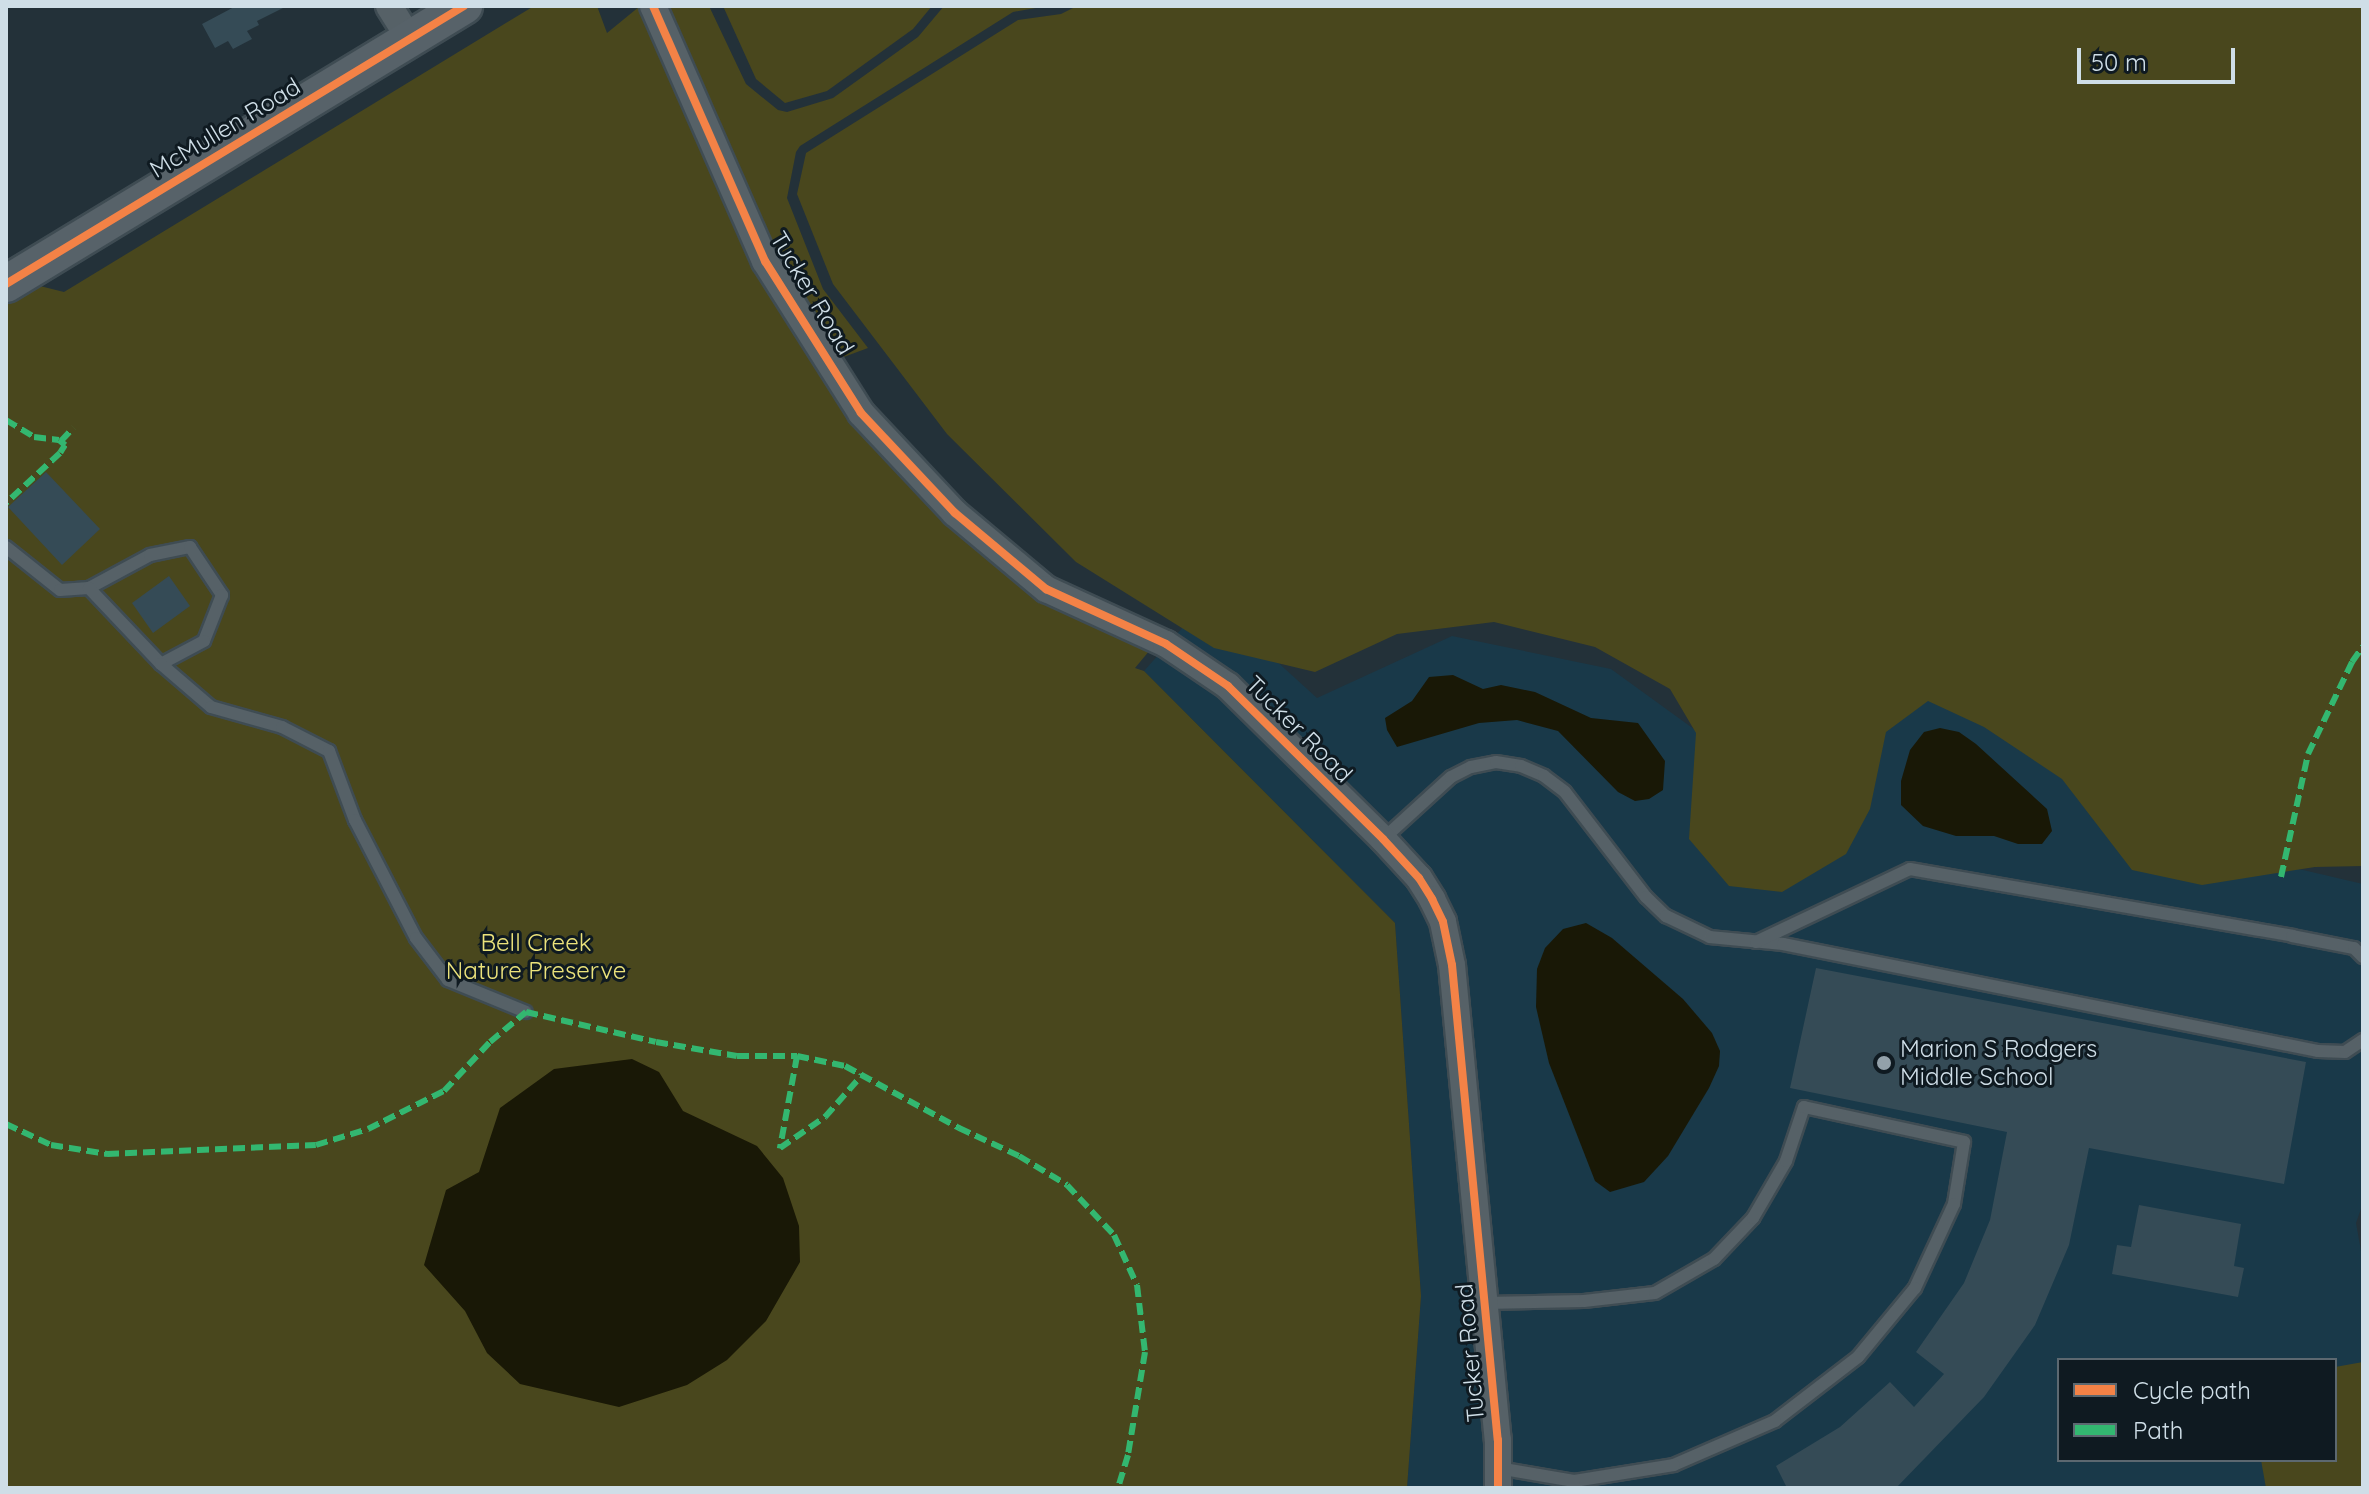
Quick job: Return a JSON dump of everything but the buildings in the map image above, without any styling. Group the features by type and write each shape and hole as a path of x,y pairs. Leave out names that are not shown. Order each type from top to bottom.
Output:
{"street":[{"path":"389,6 410,40"},
{"name":"McMullen Road","path":"6,284 464,6"},
{"name":"Tucker Road","path":"653,6 765,261 861,413 955,513 1046,589 1166,644 1228,686 1383,839 1426,888 1443,922 1449,945 1485,1303 1498,1478"}],"lane":[{"path":"6,547 60,590 89,588 150,555 190,547 222,595 204,641 161,664"},
{"path":"89,588 161,664 211,707 282,727 329,751 355,820 416,938 448,980 526,1012"},
{"path":"1383,839 1451,777 1471,767 1496,762 1521,766 1544,776 1565,792 1646,897 1666,916 1710,937 1783,944 2318,1051 2345,1052 2363,1040"},
{"path":"1753,943 1910,869 2354,948 2363,957"},
{"path":"1485,1303 1584,1301 1655,1293 1714,1259 1753,1218 1786,1161 1804,1107 1964,1142 1954,1204 1915,1288 1858,1357 1775,1421 1674,1465 1574,1481 1498,1478"}],"shaded area":[{"name":"Marion S Rodgers Middle School","path":"1208,599 1317,698 1452,636 1611,669 1698,732 1957,697 2184,842 2363,884 2363,1203 2356,1223 2363,1262 2363,1488 1407,1488 1421,1296 1395,923 1144,671"},
{"path":"1453,675 1483,689 1501,685 1535,692 1591,718 1638,723 1665,761 1663,790 1649,799 1635,801 1618,792 1558,731 1517,720 1479,723 1397,747 1387,730 1385,718 1412,701 1429,677"},
{"path":"1940,728 1959,732 1976,744 2047,809 2052,831 2042,844 2018,844 1994,836 1956,836 1923,826 1901,805 1901,781 1910,750 1924,732"},
{"path":"1586,923 1612,938 1683,999 1712,1033 1720,1051 1719,1066 1709,1088 1668,1156 1644,1182 1610,1192 1595,1181 1549,1063 1536,1007 1537,969 1545,948 1563,929"},
{"path":"632,1059 659,1072 683,1111 757,1146 783,1178 799,1226 800,1262 766,1321 727,1360 687,1385 619,1407 520,1384 487,1353 465,1311 424,1265 446,1190 479,1172 500,1108 554,1069"}],"green space":[{"name":"Bell Creek Nature Preserve","path":"534,6 597,6 607,33 640,6 754,266 946,522 1150,650 1135,668 1144,671 1395,923 1421,1296 1407,1488 6,1488 6,296 28,283 64,292"},
{"path":"667,6 709,6 746,84 778,110 787,112 833,98 918,37 944,6 1047,6 1013,12 800,146 796,152 787,198 823,289 868,348 841,358 776,255"},
{"path":"723,6 932,6 913,29 827,91 785,103 756,79"},
{"path":"1077,6 2363,6 2363,866 2315,867 2202,885 2132,870 2062,779 1984,727 1928,701 1886,732 1870,809 1846,854 1782,892 1729,886 1689,839 1696,733 1670,689 1595,647 1494,622 1397,634 1315,672 1214,648 1076,562 947,434 833,284 797,194 806,153 1018,20 1061,14"},
{"path":"2363,1362 2363,1488 2266,1488 2261,1462 2337,1462 2337,1367"}],"marked path":[{"path":"6,420 34,437 59,440 65,445 6,503"},
{"path":"61,441 73,428"},
{"path":"2281,877 2308,754 2352,662 2363,646"},
{"path":"6,1124 51,1145 107,1154 316,1145 368,1129 444,1091 490,1042 526,1012 656,1042 737,1056 797,1056 845,1066 959,1128 1019,1156 1067,1185 1114,1235 1137,1285 1145,1352 1128,1455 1118,1488"},
{"path":"797,1056 780,1148 825,1117 862,1075"}],"cycle path":[{"path":"6,284 464,6"},
{"path":"653,6 765,261 861,413 955,513 1046,589 1166,644 1228,686 1383,839 1419,878 1432,899 1443,922 1452,965 1498,1440 1498,1488"}],"place":[{"name":"Marion S Rodgers Middle School","path":"1884,1063"}]}
